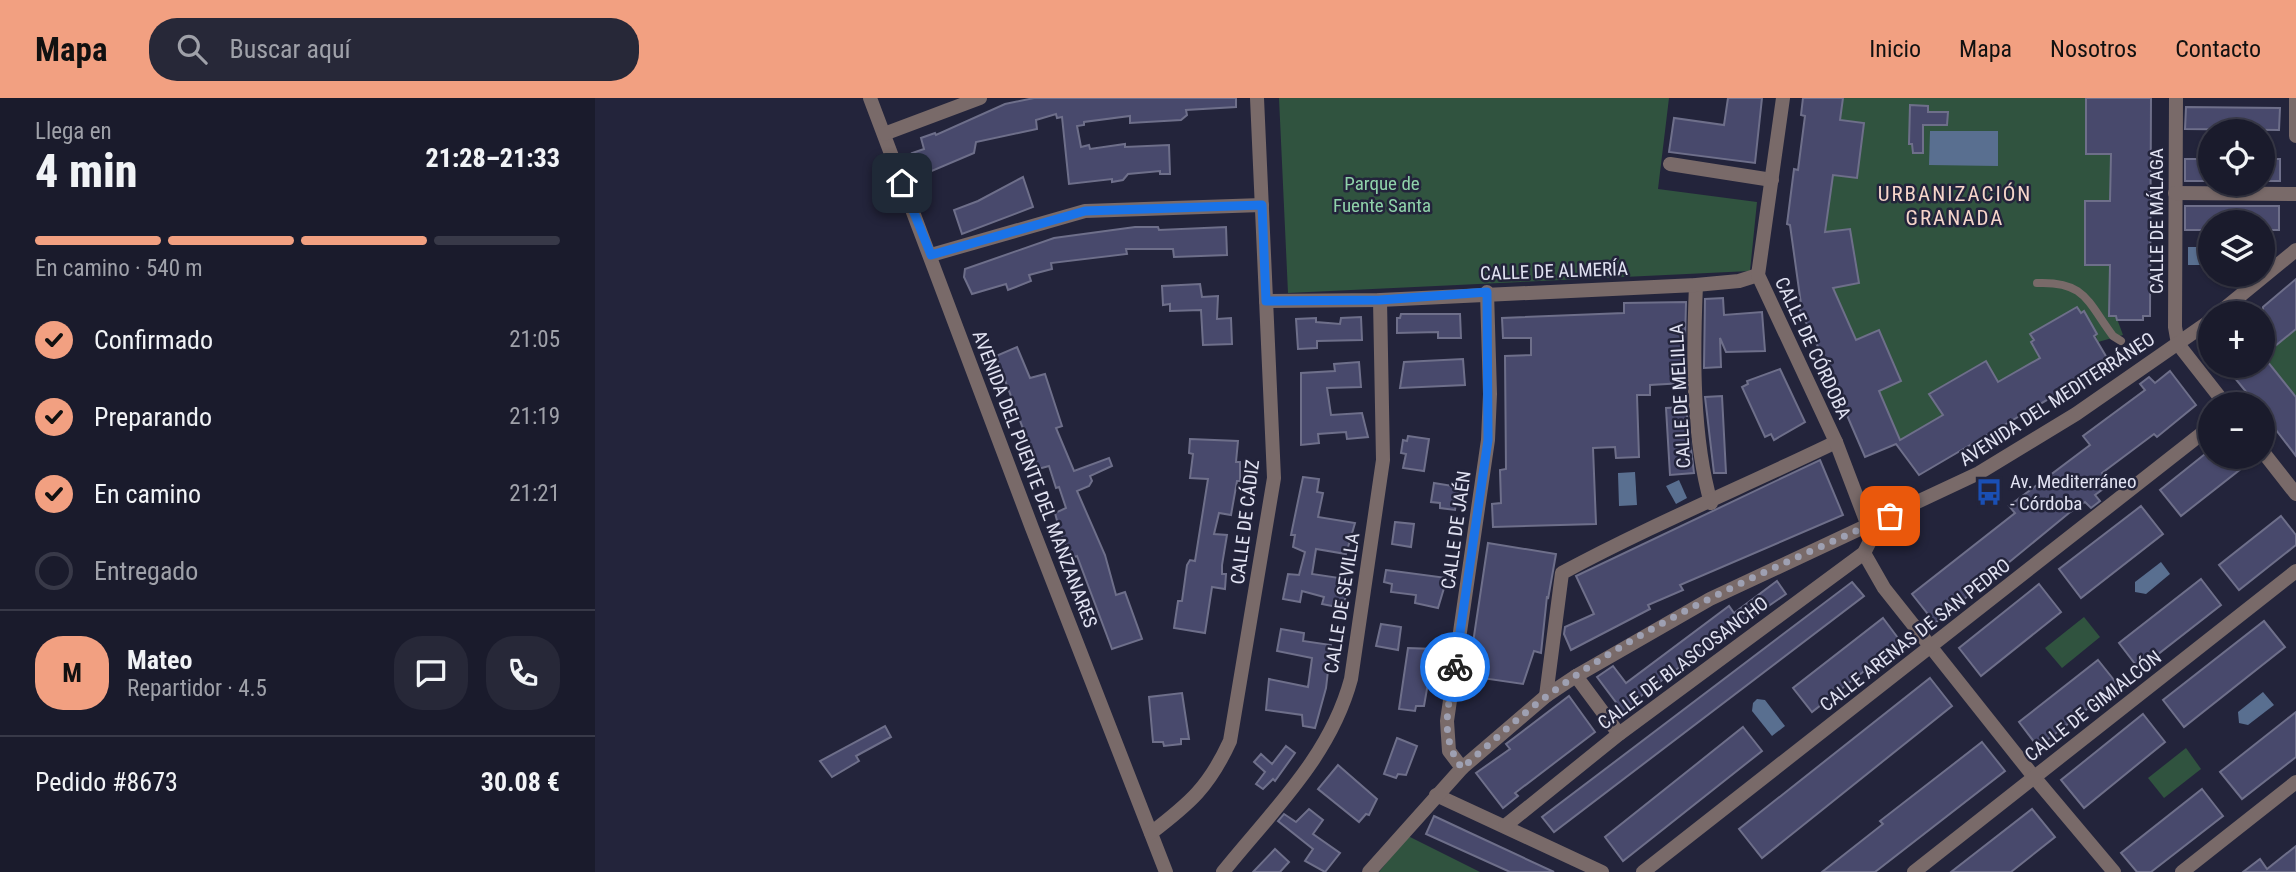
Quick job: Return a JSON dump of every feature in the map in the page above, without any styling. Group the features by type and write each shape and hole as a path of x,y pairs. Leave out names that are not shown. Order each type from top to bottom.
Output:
{"street":[{"name":"AVENIDA DEL PUENTE DEL MANZANARES","path":"870,98 1036,540 1166,872"},
{"path":"884,134 980,98"},
{"name":"CALLE DE CÁDIZ","path":"1151,833 1199,794 1216,771 1230,741 1274,478 1257,98"},
{"name":"CALLE DE CÓRDOBA","path":"1783,98 1758,275 1836,442 1868,526"},
{"name":"CALLE DE MÁLAGA","path":"2176,98 2175,327 2178,344"},
{"path":"2296,98 2296,136"},
{"path":"1671,164 1772,180"},
{"path":"2175,193 2296,194"},
{"path":"931,255 1085,211 1262,205"},
{"path":"2234,301 2296,250"},
{"name":"CALLE DE ALMERÍA","path":"1266,301 1380,300 1487,292 1696,285 1739,281 1758,275"},
{"name":"CALLE DE MELILLA","path":"1696,285 1693,334 1702,471 1711,503"},
{"name":"CALLE DE JAÉN","path":"1462,768 1449,751 1447,721 1488,440 1487,292"},
{"name":"CALLE DE SEVILLA","path":"1223,872 1318,756 1332,732 1347,692 1383,460 1380,300"},
{"name":"AVENIDA DEL MEDITERRÁNEO","path":"1369,872 1462,768 1546,696 1576,676 1710,599 1979,474 2076,414 2198,330"},
{"path":"2178,344 2216,392"},
{"name":"CALLE ARENAS DE SAN PEDRO","path":"1643,872 2198,437"},
{"path":"1546,696 1562,573 1639,532 1711,503 1836,442"},
{"path":"2275,468 2296,495"},
{"path":"1868,526 1870,541 1864,553 1884,588 2034,777 2114,872"},
{"name":"CALLE DE BLASCOSANCHO","path":"1505,826 1619,734 1864,553"},
{"name":"CALLE DE GIMIALCÓN","path":"1914,872 2296,571"},
{"path":"1576,676 1619,734"},
{"path":"2182,872 2296,782"},
{"path":"1436,795 1602,872"}],"lane":[{"path":"2037,283 2062,282 2078,290 2113,336 2121,341"}],"green space":[{"name":"Parque de Fuente Santa","path":"1279,98 1669,98 1658,189 1757,202 1750,271 1288,293"},
{"path":"1843,98 2086,98 2086,154 2094,154 2111,139 2110,215 2094,201 2085,201 2085,265 2093,265 2110,251 2109,315 2116,316 2123,335 2098,342 2093,327 2083,333 2084,311 2081,313 2077,307 2031,334 2035,349 2052,351 1985,390 1990,368 1985,361 1930,393 1955,408 1899,441 1875,382 1884,378 1888,387 1901,381 1860,349 1834,290 1833,278 1859,283 1850,229 1836,231 1837,240 1827,241 1834,165 1857,178 1864,123 1850,121 1848,131 1839,129"},
{"path":"2296,329 2296,397 2275,371 2275,346"},
{"path":"2084,617 2100,637 2062,668 2045,648"},
{"path":"2186,748 2201,769 2164,798 2148,778"},
{"path":"1408,836 1480,872 1379,872"}],"water":[{"path":"1930,131 1998,131 1998,166 1929,165"},
{"path":"2188,247 2198,247 2198,265 2188,265"},
{"path":"1635,472 1637,505 1619,506 1618,473"},
{"path":"1679,480 1687,498 1676,504 1666,486"},
{"path":"2161,562 2170,574 2146,594 2135,592 2135,582"},
{"path":"2263,692 2274,705 2248,725 2239,723 2238,712"},
{"path":"1757,699 1765,700 1785,726 1772,736 1752,711 1753,703"}],"building":[{"path":"1034,98 1236,98 1236,107 1186,110 1187,115 1181,120 1130,123 1130,116 1084,122 1084,125 1077,126 1081,147 1089,145 1090,149 1125,144 1125,147 1169,145 1170,174 1160,174 1160,171 1128,174 1123,180 1112,182 1112,179 1069,184 1062,117 1057,118 1056,114 1036,120 1037,129 976,142 974,153 927,173 925,168 919,171 912,153 924,149 921,138 935,133 936,135 1005,104"},
{"path":"1728,98 1762,98 1755,163 1669,152 1674,118 1724,125"},
{"path":"1803,98 1843,98 1840,120 1864,123 1857,178 1833,175 1825,232 1850,229 1859,283 1833,288 1856,340 1879,330 1901,381 1879,391 1900,440 1943,415 1929,394 1986,361 1998,382 2040,358 2031,342 2034,340 2030,334 2077,307 2081,313 2084,311 2097,334 2094,336 2110,363 1919,475 1896,444 1865,457 1843,406 1846,404 1798,306 1801,304 1790,225 1787,224 1794,169 1798,170 1805,116 1801,115"},
{"path":"2086,98 2151,98 2150,316 2143,316 2143,320 2117,320 2116,316 2109,316 2110,265 2085,265 2085,201 2110,201 2111,154 2086,154"},
{"path":"1910,105 1928,106 1928,112 1948,112 1947,125 1923,125 1923,153 1913,153 1912,144 1909,144"},
{"path":"2186,107 2280,108 2279,130 2275,130 2275,119 2198,119 2198,129 2185,129"},
{"path":"2185,159 2198,159 2198,181 2185,181"},
{"path":"2275,159 2280,159 2280,181 2275,181"},
{"path":"1023,177 1033,207 962,234 954,210 978,201"},
{"path":"2185,206 2279,206 2279,230 2275,230 2275,210 2198,210 2198,230 2185,230"},
{"path":"1135,227 1158,227 1159,230 1226,227 1227,255 1174,257 1173,249 1126,249 1127,254 1051,263 1052,269 1029,275 1031,281 1008,290 1006,284 972,294 964,277 965,269 1054,238"},
{"path":"2296,279 2296,329 2275,346 2275,301 2270,301"},
{"path":"1200,284 1202,297 1218,296 1217,319 1231,318 1232,344 1203,345 1201,310 1170,311 1170,304 1163,305 1162,286"},
{"path":"1723,298 1724,315 1762,312 1765,351 1726,352 1720,338 1721,367 1704,368 1705,299"},
{"path":"1686,302 1684,383 1650,385 1650,395 1637,395 1639,457 1616,458 1615,447 1593,448 1596,524 1493,527 1492,504 1501,503 1500,470 1506,469 1505,356 1531,355 1531,338 1503,338 1502,318 1624,313 1624,303"},
{"path":"1401,314 1460,314 1461,338 1438,338 1438,332 1397,333 1397,318 1400,318"},
{"path":"1361,317 1362,340 1317,341 1317,348 1298,349 1296,319 1316,318 1316,322 1340,324 1341,318"},
{"path":"1017,347 1030,378 1045,374 1062,426 1056,428 1074,471 1109,458 1112,466 1090,476 1092,481 1089,486 1077,491 1105,555 1116,595 1125,592 1142,639 1112,649 1077,556 1071,558 1055,513 1066,508 1059,487 1056,488 1049,466 1038,469 996,356"},
{"path":"1463,359 1465,385 1400,388 1404,362"},
{"path":"1359,362 1361,387 1327,388 1331,415 1362,413 1368,437 1347,439 1346,432 1318,434 1319,443 1301,445 1301,373 1335,371 1334,364"},
{"path":"1780,369 1805,422 1774,440 1771,434 1765,437 1742,387 1748,384 1747,381"},
{"path":"2170,371 2196,405 2157,437 2154,434 2102,473 2110,484 2095,495 2100,501 2091,508 2085,502 2069,513 1935,623 1912,594 2015,513 2009,506 2090,445 2083,436 2145,390 2140,384 2149,377 2155,383"},
{"path":"2275,371 2296,397 2296,456 2275,429 2275,392 2246,392 2235,378 2275,378"},
{"path":"1722,396 1726,473 1714,473 1705,397"},
{"path":"1686,407 1694,473 1670,475 1666,408"},
{"path":"1408,436 1429,439 1424,471 1403,468 1406,454 1401,453 1403,440 1407,441"},
{"path":"1190,439 1238,441 1236,462 1240,462 1240,481 1237,481 1231,515 1219,513 1214,534 1227,535 1222,565 1222,574 1226,574 1225,589 1212,587 1205,633 1174,628 1178,601 1182,601 1187,565 1190,560 1195,561 1208,479 1190,478 1193,454 1189,453"},
{"path":"1820,460 1843,515 1680,585 1683,590 1648,605 1650,609 1571,650 1564,634 1565,627 1594,614 1576,576"},
{"path":"2198,460 2198,469 2241,469 2181,516 2160,490"},
{"path":"1303,477 1319,479 1317,492 1323,493 1318,517 1355,523 1346,554 1316,549 1312,574 1346,579 1345,586 1349,587 1342,608 1322,604 1324,597 1302,591 1300,602 1283,599 1288,574 1299,575 1305,552 1293,547 1295,535 1291,535"},
{"path":"1434,483 1459,487 1455,510 1440,508 1440,503 1431,502"},
{"path":"2141,506 2163,534 2081,598 2059,569"},
{"path":"2281,516 2296,535 2296,545 2239,590 2219,565"},
{"path":"1395,522 1414,524 1411,547 1392,544"},
{"path":"1488,543 1556,554 1548,599 1547,596 1541,653 1534,651 1523,684 1468,676"},
{"path":"1386,570 1447,578 1438,608 1415,603 1416,595 1391,592 1392,584 1384,582"},
{"path":"2201,579 2221,605 2139,669 2119,643"},
{"path":"1777,581 1786,594 1751,618 1749,615 1637,699 1639,702 1624,713 1597,677 1613,666 1626,683 1729,606 1734,613"},
{"path":"1852,582 1864,596 1554,832 1542,817"},
{"path":"2039,584 2061,612 1981,676 1959,648"},
{"path":"1883,618 1901,642 1812,712 1793,688"},
{"path":"2264,621 2285,647 2184,727 2163,700"},
{"path":"1381,624 1401,627 1398,650 1376,646"},
{"path":"1281,629 1304,633 1303,641 1331,645 1326,688 1315,728 1303,726 1302,715 1266,710 1269,679 1308,687 1312,658 1277,651"},
{"path":"1408,648 1434,649 1424,706 1416,706 1415,711 1399,709"},
{"path":"2098,660 2118,685 2038,747 2019,722"},
{"path":"1930,678 1952,706 1762,858 1739,829"},
{"path":"1182,693 1189,739 1181,739 1181,744 1164,746 1163,742 1153,742 1149,697"},
{"path":"1569,696 1595,732 1515,793 1518,796 1503,808 1476,773 1510,749 1506,744"},
{"path":"2296,712 2296,757 2242,799 2220,772"},
{"path":"2143,714 2165,742 2084,808 2061,780"},
{"path":"885,726 891,737 856,756 859,761 832,777 820,761"},
{"path":"1743,727 1762,751 1623,861 1605,837"},
{"path":"1397,738 1417,746 1406,775 1398,774 1396,778 1384,774"},
{"path":"1982,742 2005,771 1875,872 1822,872 1883,824 1880,821"},
{"path":"1286,746 1295,753 1275,781 1273,779 1263,789 1256,784 1265,772 1254,762 1261,754 1272,764"},
{"path":"1338,765 1377,799 1369,815 1366,814 1359,822 1318,789"},
{"path":"2202,789 2223,816 2151,872 2137,872 2121,853"},
{"path":"1309,809 1323,820 1313,834 1340,853 1325,872 1305,861 1313,849 1278,821 1284,814 1296,822"},
{"path":"2032,809 2055,837 2011,872 1951,872"},
{"path":"1434,816 1554,872 1510,872 1426,834"},
{"path":"2296,846 2296,872 2243,872 2260,859 2267,869"},
{"path":"1275,849 1289,862 1280,872 1253,872"}],"way so far":[{"path":"1455,667 1447,721 1449,751 1462,768 1546,696 1642,636 1778,565 1890,516"}],"place":[{"name":"Av. Mediterráneo - Córdoba","path":"1989,492"}],"district":[{"name":"URBANIZACIÓN GRANADA","path":"1955,206"}],"route":[{"path":"902,183 931,255 1085,211 1262,205 1266,301 1380,300 1487,292 1490,394 1488,440 1455,667"}]}
